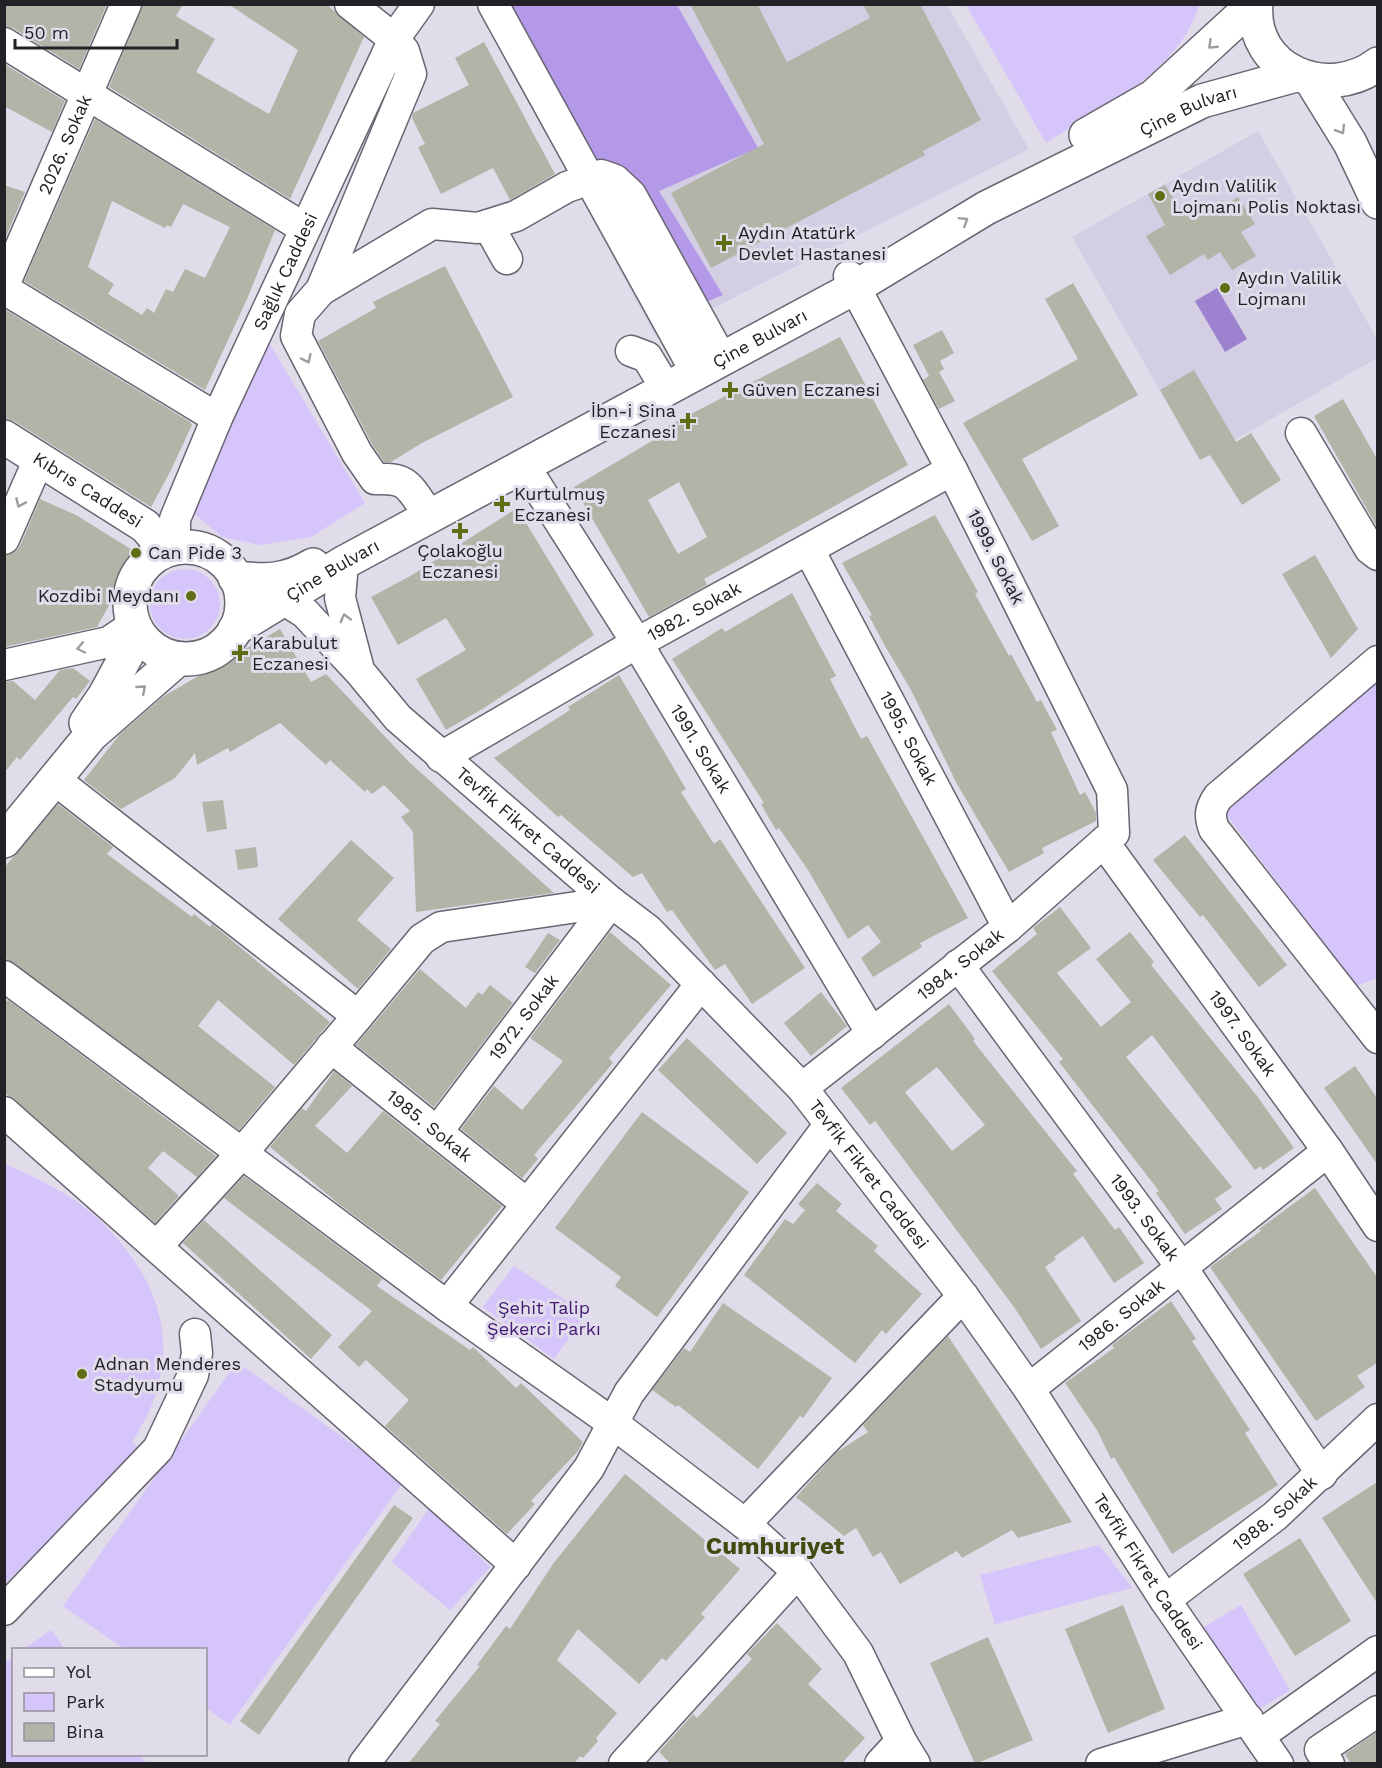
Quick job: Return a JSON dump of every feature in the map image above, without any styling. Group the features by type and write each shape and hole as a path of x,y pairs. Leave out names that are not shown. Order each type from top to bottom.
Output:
{"main road":[{"path":"1255,4 1255,14 1262,39 1276,60 1304,77 1350,143 1377,202"},
{"name":"Çine Bulvarı","path":"851,282 950,202 1061,149 1154,96 1255,4"},
{"name":"Çine Bulvarı","path":"236,629 343,563 525,467 701,361 986,208 1149,126 1202,101 1304,77 1343,81 1365,74 1377,64"},
{"name":"Çine Bulvarı","path":"235,578 263,580 287,578 659,377 701,361"},
{"name":"Kıbrıs Caddesi","path":"4,437 38,463 145,526 165,551"},
{"name":"Kıbrıs Caddesi","path":"4,450 38,463"},
{"path":"202,549 218,557 235,578 242,604 236,629 229,639 215,651 197,658 178,659 160,653 136,630 129,607 131,589 138,572 165,551 202,549"},
{"path":"4,827 63,755 105,695 136,630"},
{"path":"4,841 91,735 178,659"}],"street":[{"name":"2026. Sokak","path":"4,287 126,4"},
{"path":"321,290 411,74 404,51 394,39 351,4"},
{"name":"Sağlık Caddesi","path":"165,551 175,519 217,418 304,228 394,39 419,4"},
{"path":"493,4 590,179"},
{"path":"4,43 304,228"},
{"path":"422,505 409,485 394,478 375,479 357,453 296,336 300,314 321,290 432,224 478,228 516,216 567,187 600,175 615,180 631,195 701,361"},
{"path":"488,225 507,259"},
{"name":"1999. Sokak","path":"851,282 952,470 1112,790 1109,838"},
{"path":"4,287 217,418"},
{"path":"632,351 647,357 659,377"},
{"path":"1301,433 1370,549 1377,555"},
{"path":"4,539 38,463"},
{"name":"1991. Sokak","path":"525,467 637,643 872,1034"},
{"name":"1982. Sokak","path":"441,757 637,643 952,470"},
{"name":"1995. Sokak","path":"808,550 1008,927"},
{"name":"Tevfik Fikret Caddesi","path":"343,563 340,598 360,672"},
{"name":"Tevfik Fikret Caddesi","path":"283,599 305,613 360,672 398,718 441,757 611,902 648,930 802,1088 963,1296 1029,1389 1165,1600 1278,1764"},
{"path":"7,662 109,642 136,630"},
{"path":"1377,661 1218,797 1210,808 1210,818 1214,829 1377,1038"},
{"path":"54,779 358,1016"},
{"name":"1984. Sokak","path":"802,1088 1008,927 1109,838"},
{"name":"1997. Sokak","path":"1109,838 1328,1151 1377,1226"},
{"path":"157,1246 242,1153 422,939 441,927 611,902"},
{"name":"1972. Sokak","path":"437,1132 611,902"},
{"name":"1993. Sokak","path":"958,965 1182,1268 1322,1474"},
{"path":"4,976 447,1306 614,1424 745,1524 798,1572 858,1653 908,1752 880,1764"},
{"path":"447,1306 700,984"},
{"name":"1985. Sokak","path":"331,1047 527,1204"},
{"path":"4,1112 516,1565"},
{"path":"364,1764 597,1457 629,1393 830,1124"},
{"name":"1986. Sokak","path":"1029,1389 1328,1151"},
{"path":"745,1524 963,1296"},
{"path":"4,1610 158,1449 194,1375 197,1353 195,1334"},
{"name":"1988. Sokak","path":"1165,1600 1275,1516 1322,1474 1377,1419"},
{"path":"624,1764 798,1572"},
{"path":"1101,1764 1254,1727 1304,1704 1377,1651"},
{"path":"1304,1704 1330,1753 1377,1711"}],"shaded area":[{"name":"Aydın Atatürk Devlet Hastanesi","path":"477,5 947,5 1029,149 656,337"},
{"path":"496,5 677,5 758,148 659,191 723,295 667,318"},
{"name":"Aydın Valilik Lojmanı","path":"1258,131 1377,339 1377,358 1200,460 1072,237"},
{"path":"1217,288 1247,339 1225,352 1195,301"}],"green space":[{"path":"966,5 1199,5 1189,29 1156,69 1136,86 1046,143"},
{"path":"265,336 365,503 311,537 260,545 222,537 185,506"},
{"path":"192,569 205,575 214,584 218,590 220,604 218,618 210,629 199,637 178,639 160,629 152,618 150,597 160,579 171,571"},
{"path":"1377,670 1377,978 1356,986 1219,805"},
{"name":"Adnan Menderes Stadyumu","path":"5,1164 64,1193 86,1208 120,1242 139,1268 153,1295 161,1323 163,1351 159,1381 149,1411 132,1442 139,1449 5,1584"},
{"name":"Şehit Talip Şekerci Parkı","path":"514,1266 586,1314 554,1359 483,1307"},
{"path":"237,1362 404,1481 230,1725 207,1709 207,1648 123,1648 63,1606"},
{"path":"430,1507 490,1567 450,1610 392,1562"},
{"path":"1099,1545 1132,1588 995,1624 980,1575"},
{"path":"1241,1605 1290,1690 1261,1708 1250,1702 1202,1628"},
{"path":"51,1630 64,1648 25,1648"},
{"path":"12,1658 12,1756 141,1756 146,1763 5,1763 5,1663"}],"building":[{"path":"4,4 107,4 79,69 13,28 4,26"},
{"path":"143,4 183,4 176,16 215,39 196,72 269,114 298,50 228,4 326,4 364,37 290,199 109,87"},
{"path":"690,4 757,4 787,62 870,18 863,4 920,4 981,120 923,151 925,155 711,268 671,193 764,144"},
{"path":"484,42 555,174 510,200 493,168 441,194 418,147 425,144 412,118 413,113 469,85 455,58"},
{"path":"4,64 65,101 52,132 4,106"},
{"path":"95,119 275,230 247,299 205,390 24,281","holes":["112,201 165,228 167,225 171,227 183,204 230,227 205,278 185,269 173,292 166,289 154,313 147,308 142,315 108,294 114,284 88,267"]},
{"path":"4,185 25,192 4,241"},
{"name":"Aydın Valilik Lojmanı","path":"1165,185 1183,214 1192,209 1196,216 1223,200 1225,205 1238,197 1255,224 1241,232 1256,256 1232,270 1220,252 1208,260 1204,254 1170,275 1146,236 1165,225 1148,194"},
{"path":"445,266 513,397 422,443 391,462 384,462 372,444 318,341 376,308 373,302"},
{"path":"1073,283 1138,395 1022,459 1059,526 1032,541 963,423 1078,359 1045,299"},
{"path":"4,309 190,422 192,425 151,507 14,421 4,418"},
{"path":"942,330 954,353 940,361 944,369 939,372 955,401 939,409 923,380 929,376 913,345"},
{"path":"840,337 908,465 704,579 707,585 649,617 574,487 657,438 654,433","holes":["679,482 707,537 678,554 648,500"]},
{"path":"1194,370 1236,442 1251,433 1281,480 1242,505 1210,455 1200,460 1160,390"},
{"path":"1343,399 1377,459 1377,527 1314,416"},
{"path":"40,499 76,515 134,551 109,595 113,598 97,627 4,647 4,556 14,553 20,546"},
{"path":"517,508 594,635 484,708 446,730 416,679 466,650 446,618 398,645 371,597 412,575"},
{"path":"935,515 978,592 975,594 1009,656 1011,654 1037,702 1041,700 1057,730 1051,732 1080,795 1085,792 1096,813 1096,821 1042,848 1044,853 1009,872 957,784 911,690 869,616 872,615 842,563"},
{"path":"1315,555 1358,629 1331,658 1282,574"},
{"path":"792,593 836,676 830,679 861,739 867,736 968,918 920,943 922,947 873,977 861,958 881,942 868,925 848,939 808,870 779,828 776,830 761,804 764,803 672,659 722,628 725,632"},
{"path":"280,629 311,682 326,674 408,761 554,893 416,912 413,832 401,817 410,811 384,785 372,794 367,789 365,792 330,760 326,765 280,723 230,752 228,748 197,765 195,753 175,778 121,809 84,780 120,734 164,696"},
{"path":"73,668 90,681 76,699 73,697 20,760 17,757 4,773 4,682 13,681 35,700 60,670"},
{"path":"619,675 686,789 681,792 714,844 720,839 805,968 752,1004 725,964 715,970 672,910 667,912 642,873 633,877 561,815 558,817 494,758 570,710 568,707"},
{"path":"223,800 227,829 207,832 202,802"},
{"path":"58,804 113,847 107,854 192,917 194,914 210,927 212,924 330,1022 294,1065 218,1000 198,1026 275,1087 239,1130 4,957 4,868"},
{"path":"1185,835 1287,965 1259,987 1203,915 1200,917 1153,860"},
{"path":"351,840 394,878 357,920 391,949 358,989 278,919"},
{"path":"256,847 258,867 238,870 235,850"},
{"path":"1060,907 1091,948 1057,973 1101,1027 1131,1002 1096,959 1130,932 1154,962 1151,965 1257,1096 1294,1148 1263,1170 1261,1166 1255,1170 1152,1035 1126,1057 1232,1187 1215,1199 1222,1209 1185,1234 1156,1193 1159,1191 1059,1062 1063,1059 992,971 1037,934 1033,928"},
{"path":"610,932 671,985 609,1058 613,1063 534,1155 538,1159 522,1178 461,1129 494,1086 522,1110 563,1061 530,1038"},
{"path":"548,933 560,940 535,973 525,967"},
{"path":"420,969 466,1008 478,992 482,995 490,985 513,1003 434,1107 356,1045"},
{"path":"821,992 847,1026 811,1056 784,1023"},
{"path":"8,1000 216,1156 197,1177 163,1151 148,1168 179,1196 155,1223 4,1092 4,1004"},
{"path":"949,1004 975,1039 973,1041 1077,1171 1073,1174 1115,1230 1119,1227 1144,1263 1114,1283 1083,1236 1054,1257 1056,1259 1045,1267 1081,1321 1041,1349 1014,1307 875,1121 870,1125 841,1088","holes":["937,1067 985,1125 952,1151 905,1092"]},
{"path":"687,1038 787,1133 757,1164 658,1070"},
{"path":"1355,1066 1377,1098 1377,1164 1324,1088"},
{"path":"334,1071 352,1086 315,1126 347,1153 383,1111 502,1206 441,1280 339,1204 270,1147 302,1108 306,1111"},
{"path":"642,1112 749,1192 657,1317 615,1286 621,1277 555,1228"},
{"path":"244,1176 382,1279 377,1286 470,1350 473,1347 516,1388 521,1383 583,1442 578,1451 531,1501 535,1504 507,1534 385,1426 409,1400 366,1360 359,1367 338,1347 372,1311 224,1198"},
{"path":"817,1183 842,1204 836,1211 878,1246 874,1251 922,1294 886,1334 882,1330 855,1363 744,1275 785,1219 793,1224 805,1210 798,1204"},
{"path":"1315,1188 1377,1277 1377,1363 1357,1376 1365,1387 1316,1421 1210,1267 1261,1231 1259,1229"},
{"path":"204,1220 332,1335 311,1359 183,1243"},
{"path":"1171,1301 1196,1339 1192,1341 1250,1430 1245,1433 1278,1485 1172,1554 1114,1457 1111,1459 1097,1430 1065,1383 1114,1348 1112,1345"},
{"path":"723,1303 832,1378 803,1418 800,1416 758,1469 678,1405 676,1407 652,1390 684,1348 690,1352"},
{"path":"948,1336 1072,1522 1018,1538 1012,1530 962,1558 957,1551 900,1584 881,1552 873,1557 856,1528 844,1536 796,1497 837,1452 868,1432 863,1425"},
{"path":"625,1474 740,1569 701,1614 705,1617 666,1661 662,1658 639,1684 578,1629 557,1660 617,1713 596,1738 598,1741 583,1758 580,1756 574,1764 408,1764 440,1724 435,1721 480,1666 477,1665 506,1626 510,1629 553,1564"},
{"path":"1377,1482 1377,1603 1322,1518"},
{"path":"394,1505 413,1518 259,1735 240,1721"},
{"path":"1300,1538 1351,1621 1295,1656 1243,1574"},
{"path":"1123,1605 1165,1709 1108,1733 1065,1629"},
{"path":"777,1623 822,1669 808,1684 865,1738 841,1764 671,1764 659,1752 693,1714 697,1718 752,1659 747,1654"},
{"path":"988,1637 1033,1740 975,1764 930,1663"},
{"path":"1377,1732 1377,1764 1351,1764 1345,1754"}],"place":[{"name":"Aydın Valilik Lojmanı Polis Noktası","path":"1160,196"},
{"name":"Aydın Atatürk Devlet Hastanesi","path":"724,243"},
{"name":"Aydın Valilik Lojmanı","path":"1225,288"},
{"name":"Güven Eczanesi","path":"730,390"},
{"name":"İbn-i Sina Eczanesi","path":"688,421"},
{"name":"Kurtulmuş Eczanesi","path":"502,504"},
{"name":"Çolakoğlu Eczanesi","path":"460,531"},
{"name":"Can Pide 3","path":"136,553"},
{"name":"Kozdibi Meydanı","path":"191,596"},
{"name":"Karabulut Eczanesi","path":"240,653"},
{"name":"Adnan Menderes Stadyumu","path":"82,1374"}],"district":[{"name":"Cumhuriyet","path":"775,1546"}]}
